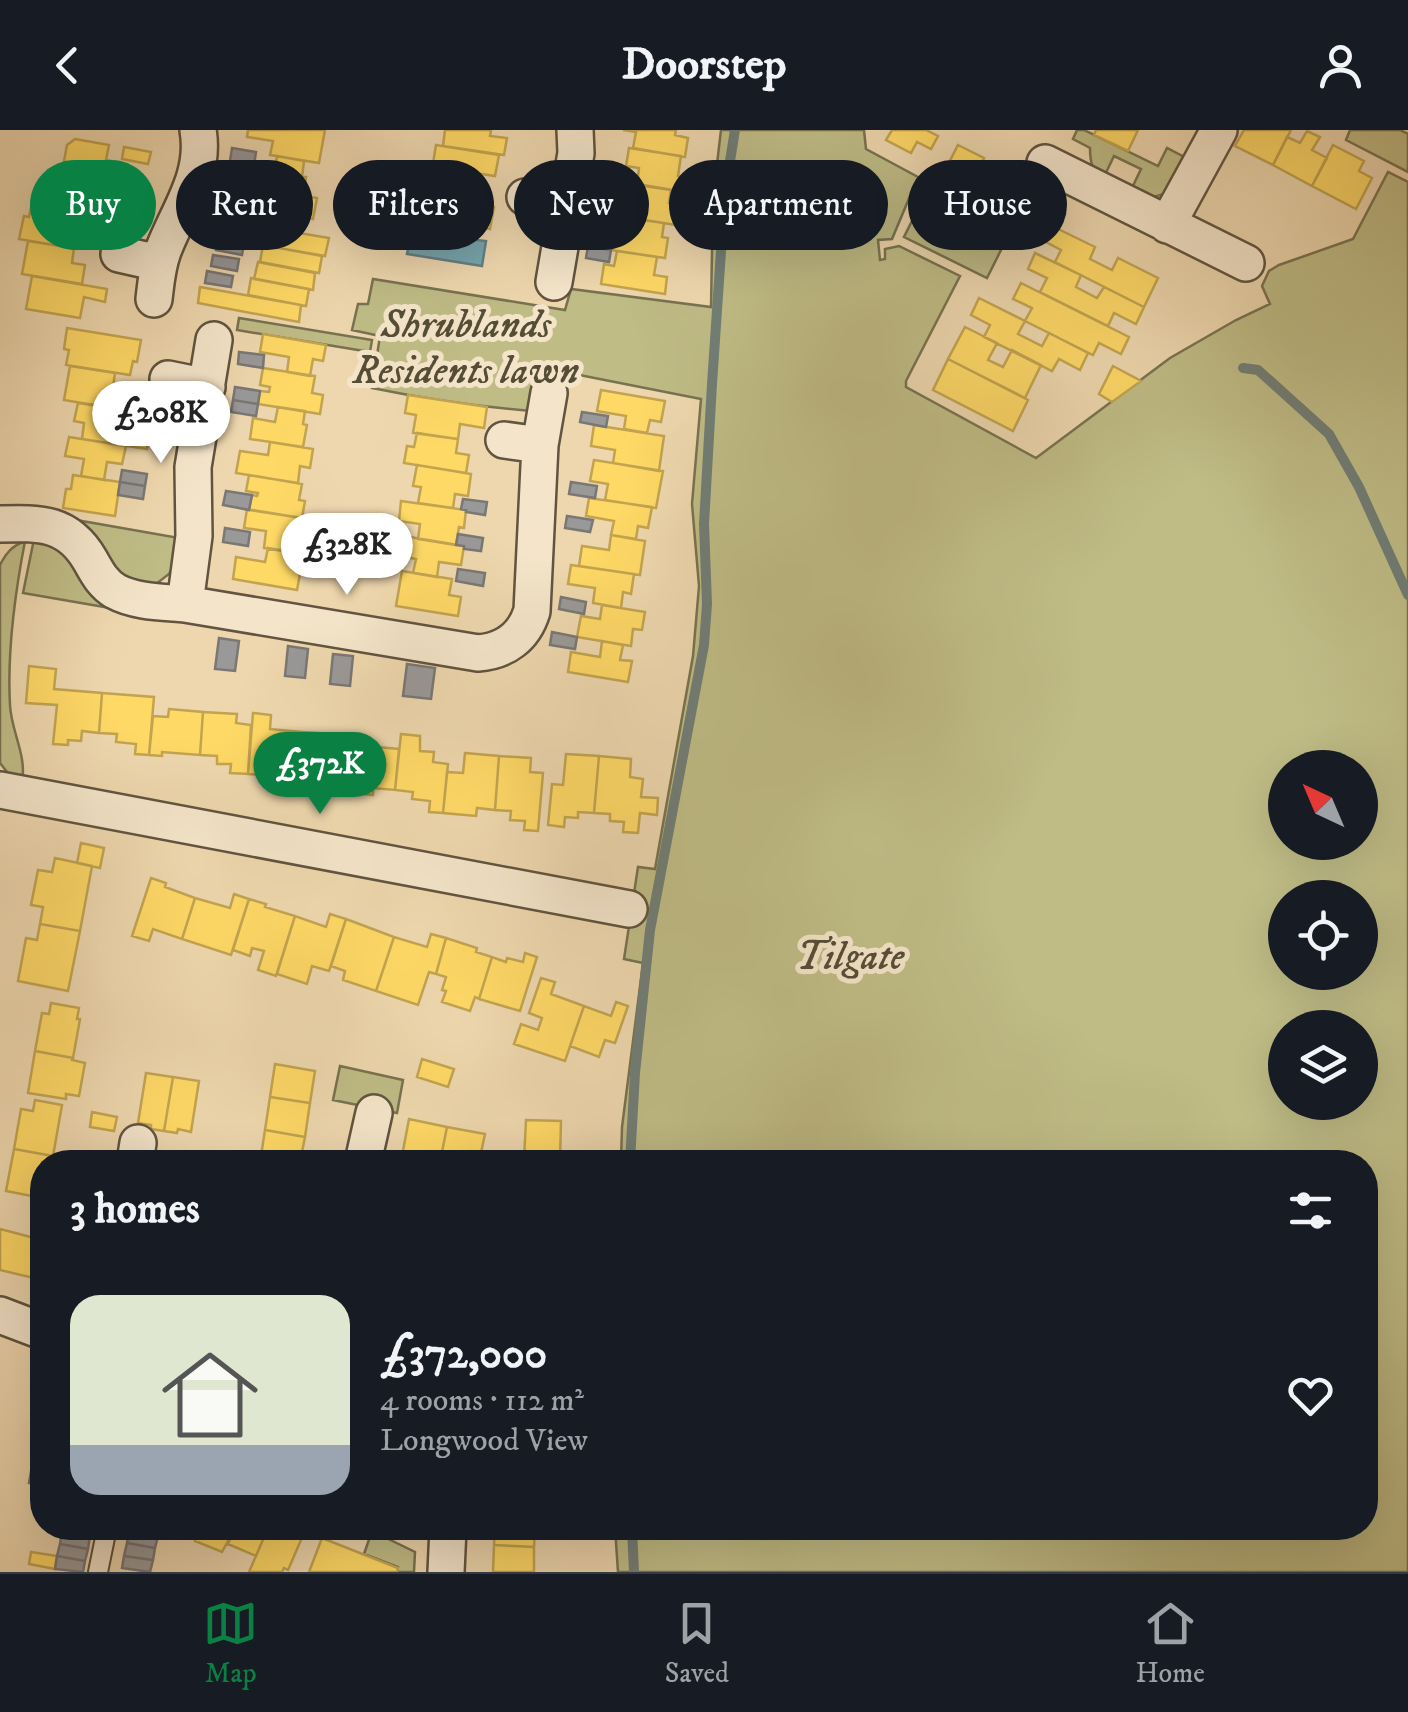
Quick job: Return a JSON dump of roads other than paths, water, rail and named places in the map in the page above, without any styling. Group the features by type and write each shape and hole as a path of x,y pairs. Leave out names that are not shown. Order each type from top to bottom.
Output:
{"street":[{"path":"154,299 159,262 194,180 200,153 198,130"},
{"path":"575,130 575,160"},
{"path":"1167,225 1219,130"},
{"path":"1067,175 1246,264"},
{"path":"554,282 559,250"},
{"path":"118,254 159,262"},
{"path":"185,604 194,536 194,466 214,340"},
{"path":"168,379 207,388"},
{"path":"0,524 48,525 61,530 81,546 100,578 120,594 147,601 478,653 502,648 522,632 532,611 540,445 550,394"},
{"path":"504,440 540,445"},
{"path":"0,790 629,910"},
{"path":"366,1150 374,1113"},
{"path":"0,1315 30,1326"},
{"path":"446,1572 447,1540"}],"lane":[{"path":"98,1572 105,1540"}],"waterway":[{"path":"631,1150 650,930 704,645 704,524 712,384 725,192 735,130"},
{"path":"1243,368 1258,370 1329,434 1359,487 1408,595"},
{"path":"633,1540 634,1572"}],"park label":[{"name":"Shrublands Residents lawn","path":"466,349"},
{"name":"Tilgate","path":"850,958"}]}
